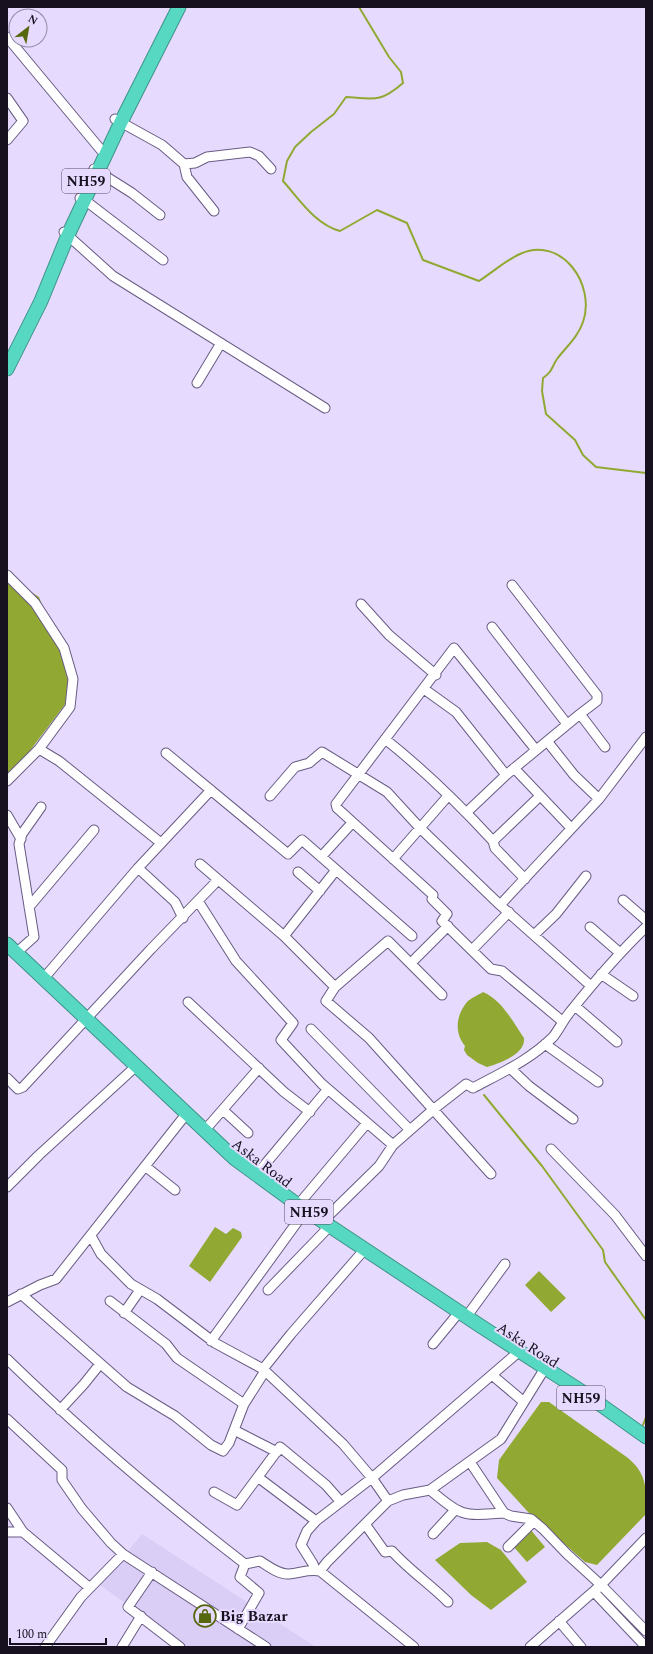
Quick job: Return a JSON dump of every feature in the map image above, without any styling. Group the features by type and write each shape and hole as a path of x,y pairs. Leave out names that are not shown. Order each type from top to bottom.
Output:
{"highway":[{"name":"NH59","path":"7,358 170,7"},
{"name":"NH59","path":"95,170 101,150 179,7"},
{"name":"NH59","path":"7,368 40,302 66,233"},
{"name":"NH59","path":"10,950 44,978 85,1021 186,1115 205,1130 235,1160 301,1210"},
{"name":"Aska Road","path":"10,950 133,1069 186,1115 235,1165 517,1353 542,1373 646,1442"},
{"name":"NH59","path":"517,1353 584,1393 646,1437"}],"street":[{"path":"7,37 101,150"},
{"path":"7,98 22,121 7,140"},
{"path":"118,120 162,146 184,164 187,177 214,211"},
{"path":"184,164 195,163 207,157 250,152 259,156 271,169"},
{"path":"95,170 132,193 160,215"},
{"path":"81,199 163,260"},
{"path":"66,233 114,276 325,408"},
{"path":"197,383 221,343"},
{"path":"7,576 35,603 64,648 73,679 70,707 39,749 7,781"},
{"path":"466,812 514,768 597,701 597,695 512,585"},
{"path":"361,604 389,635 436,675"},
{"path":"492,627 567,724"},
{"path":"536,750 454,648 436,675 336,804 337,808 352,823 432,895 432,899 447,914 442,921 491,969 502,972 562,1021"},
{"path":"424,689 456,712 506,775"},
{"path":"580,714 604,747"},
{"path":"500,905 599,799 620,773 646,736"},
{"path":"385,739 422,768 493,841 495,848 525,879"},
{"path":"547,741 574,775 599,799"},
{"path":"39,749 71,770 161,843"},
{"path":"270,796 294,766 309,763 322,752 387,792 420,828 500,905 591,986"},
{"path":"166,753 288,854 302,840 412,936"},
{"path":"514,768 571,828"},
{"path":"44,978 138,868 212,790"},
{"path":"393,859 448,796"},
{"path":"493,841 540,796"},
{"path":"10,950 34,937 19,844 41,807"},
{"path":"7,815 21,839"},
{"path":"321,857 352,823"},
{"path":"29,907 94,830"},
{"path":"200,864 284,936 335,987"},
{"path":"138,868 175,902 183,918"},
{"path":"284,936 336,870"},
{"path":"298,872 320,891"},
{"path":"534,935 556,914 586,876"},
{"path":"7,1078 15,1088 18,1089 23,1087 151,949 183,918 218,880"},
{"path":"623,900 646,920"},
{"path":"198,902 236,961 293,1023 281,1040 328,1089 393,1145"},
{"path":"472,950 509,912"},
{"path":"411,963 448,926"},
{"path":"590,927 620,953"},
{"path":"268,1290 379,1166 393,1145 434,1109 466,1084 473,1088 528,1058 545,1044 554,1036 562,1021 601,974 646,927"},
{"path":"442,995 388,941 335,987 326,1001 369,1038 491,1174"},
{"path":"601,974 633,996"},
{"path":"188,1002 288,1096 310,1112"},
{"path":"575,1006 617,1042"},
{"path":"311,1029 410,1130"},
{"path":"545,1044 598,1082"},
{"path":"205,1130 259,1068"},
{"path":"510,1068 529,1086 573,1119"},
{"path":"7,1187 39,1155 133,1069"},
{"path":"256,1175 328,1089"},
{"path":"223,1110 248,1133"},
{"path":"8,1299 56,1279 186,1115"},
{"path":"211,1340 301,1210 367,1123"},
{"path":"551,1148 615,1215 646,1256"},
{"path":"145,1166 175,1190"},
{"path":"91,1236 101,1254 131,1284 157,1299 211,1340 264,1370 343,1444 372,1478 388,1501"},
{"path":"21,1294 127,1387 175,1416 211,1445 223,1451 234,1430 244,1404 264,1370 291,1334 363,1251"},
{"path":"433,1344 462,1316 505,1264"},
{"path":"124,1313 140,1290"},
{"path":"110,1302 166,1344 177,1358 244,1404"},
{"path":"414,1647 318,1571 301,1545 306,1531 316,1521 372,1478 517,1353"},
{"path":"7,1359 60,1410 135,1476 244,1564 260,1561 276,1571 288,1574 309,1569 318,1571"},
{"path":"60,1410 100,1364"},
{"path":"318,1571 388,1501 403,1495 430,1490 501,1439 542,1373"},
{"path":"492,1375 524,1402"},
{"path":"7,1419 62,1470 62,1480 82,1509 111,1543 123,1554 266,1647"},
{"path":"234,1430 277,1452"},
{"path":"214,1492 237,1505 280,1447 326,1485 340,1502"},
{"path":"470,1462 504,1513"},
{"path":"258,1478 316,1521"},
{"path":"430,1490 455,1510 470,1515 504,1513 531,1519 544,1529 567,1554 601,1585 646,1631"},
{"path":"7,1508 23,1532 90,1588"},
{"path":"433,1534 455,1510"},
{"path":"508,1547 530,1525 531,1519"},
{"path":"365,1524 385,1552 392,1551 409,1570 430,1584 448,1602"},
{"path":"7,1532 23,1532"},
{"path":"530,1647 594,1592 646,1538"},
{"path":"45,1647 90,1588 123,1554"},
{"path":"238,1629 258,1592 240,1577 244,1564"},
{"path":"152,1572 128,1607 180,1647"},
{"path":"594,1592 646,1647"},
{"path":"122,1647 141,1616"},
{"path":"559,1621 577,1646"}],"shaded area":[{"path":"7,577 39,597 76,690 7,781"},
{"path":"483,992 496,1000 524,1038 524,1044 517,1053 499,1063 487,1067 478,1063 467,1055 458,1030 460,1013 463,1007 467,1002"},
{"path":"215,1227 226,1234 233,1228 241,1232 242,1237 210,1282 189,1266"},
{"path":"539,1271 566,1298 551,1312 525,1285"},
{"path":"541,1402 549,1402 628,1458 635,1464 642,1477 646,1490 646,1514 597,1565 585,1562 528,1512 497,1478 499,1460"},
{"path":"530,1529 545,1547 527,1562 512,1545"},
{"name":"Big Bazar","path":"142,1534 316,1647 186,1647 100,1585"},
{"path":"487,1542 501,1550 527,1582 491,1610 471,1595 435,1560 460,1543"}],"waterway":[{"path":"359,7 389,57 401,72 403,83 382,97 370,99 346,97 334,114 295,147 287,161 283,181 315,217 331,228 340,231 377,210 407,223 423,260 479,281 520,254 535,250 549,251 562,257 572,267 580,279 585,293 586,308 581,327 572,342 543,378 542,391 546,414 575,440 583,455 596,467 646,473"},
{"path":"484,1095 542,1166 603,1250 605,1262 646,1320"},
{"path":"643,1425 646,1417"}],"place":[{"name":"Big Bazar","path":"205,1616"}]}
